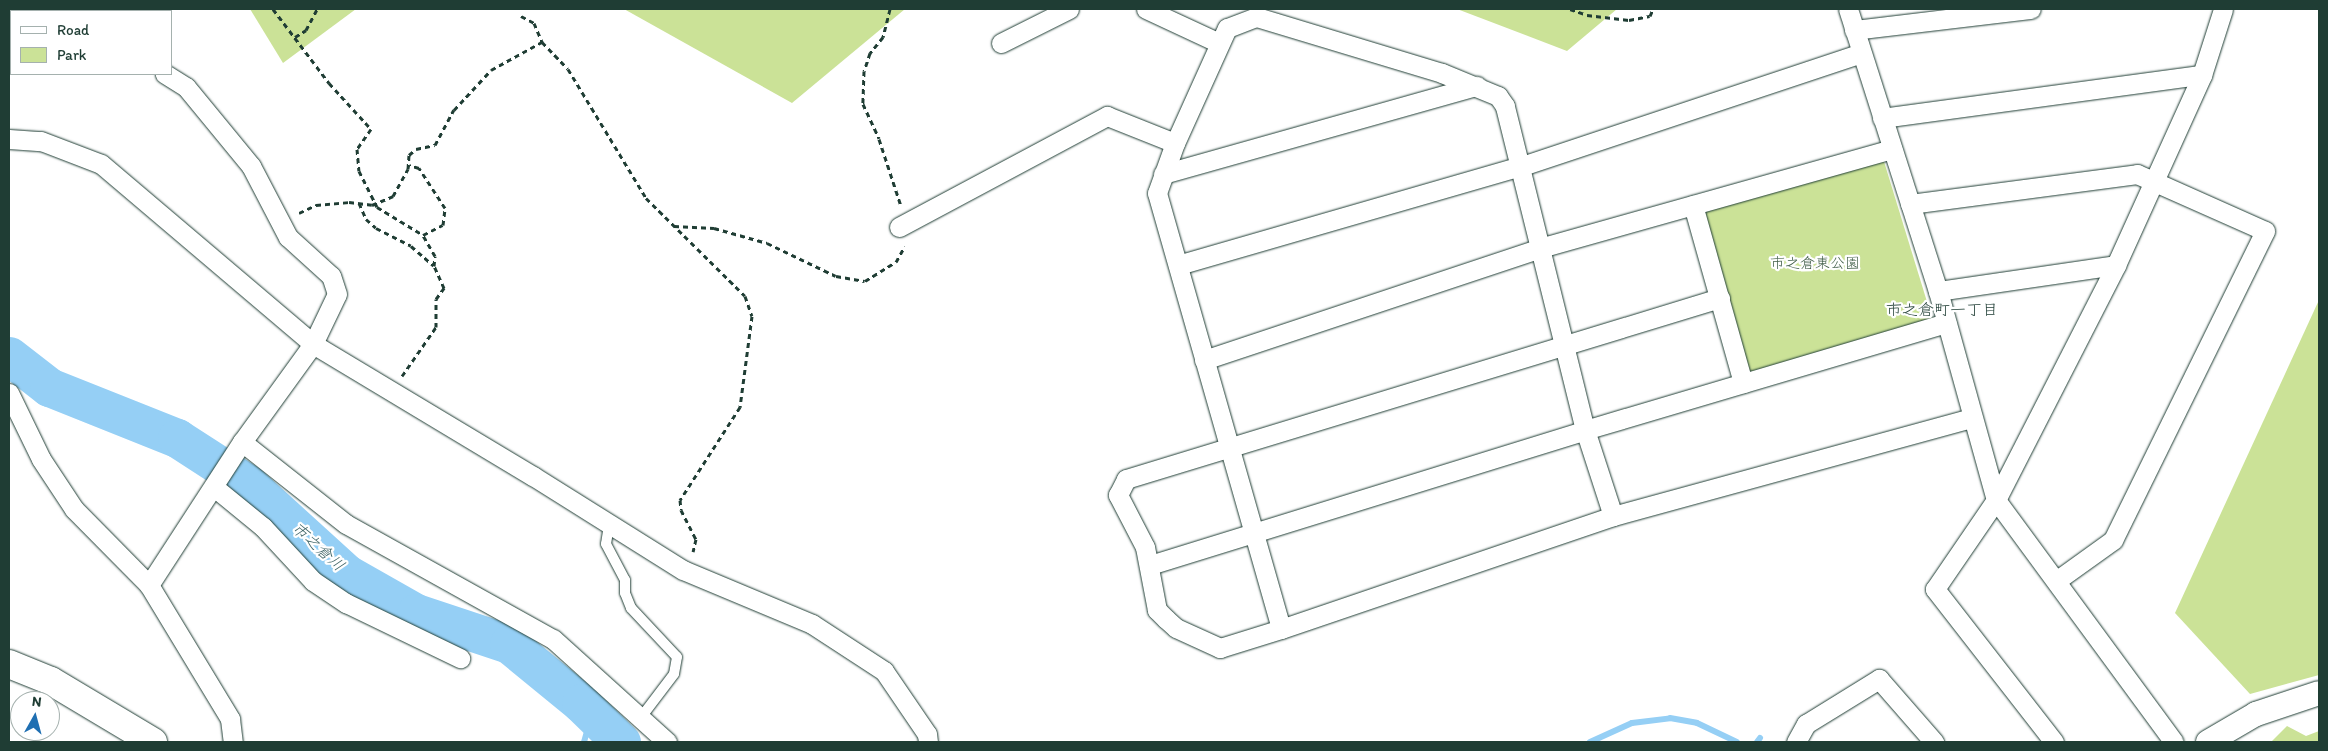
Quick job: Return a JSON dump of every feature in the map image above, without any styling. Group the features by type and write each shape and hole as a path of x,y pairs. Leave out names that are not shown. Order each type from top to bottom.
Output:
{"main road":[{"path":"9,664 51,681 153,742"}],"street":[{"path":"1001,43 1069,9"},
{"path":"1146,9 1219,43"},
{"path":"1848,9 1860,53 1938,291 1971,418 1996,500 2174,742"},
{"path":"1854,30 2031,9"},
{"path":"2054,742 1935,589 1996,500 2116,265 2202,75 2224,9"},
{"path":"1281,629 1232,447 1204,360 1157,192 1175,143 1219,43 1228,28 1256,17 1477,86 1498,96 1505,106 1522,166 1540,248 1585,430 1613,516"},
{"path":"1178,265 1522,166 1860,53"},
{"path":"149,585 242,442 313,344 337,294 331,276 288,237 251,166 186,87 167,75"},
{"path":"1882,118 2202,75"},
{"path":"1163,174 1477,86"},
{"path":"902,225 1106,116 1175,143"},
{"path":"9,139 41,141 101,164 313,344 534,476 609,526 683,570 812,624 884,671 927,734 928,742"},
{"path":"1204,360 1540,248 1892,149"},
{"path":"1910,204 2137,174 2265,231 2113,540 2056,581"},
{"path":"1693,205 1743,383"},
{"path":"1938,291 2116,265"},
{"path":"1720,298 1126,479 1118,495 1145,547 1150,565 1157,610 1176,628 1220,648 1613,516 1971,418"},
{"path":"1150,565 1256,534 1585,430 1946,323"},
{"path":"9,393 41,459 74,509 149,585 230,719 233,742"},
{"path":"242,442 346,524 553,639 642,716 668,742"},
{"path":"214,487 262,528 313,581 346,603 460,658"},
{"path":"1796,742 1806,724 1879,679 1934,742"},
{"path":"2208,742 2256,714 2319,693"}],"lane":[{"path":"609,526 606,544 625,580 631,608 677,656 674,674 642,716"}],"path":[{"path":"273,9 329,83 371,128 358,149 359,171 374,203 423,234 435,256 434,266"},
{"path":"295,37 306,30 317,9"},
{"path":"673,226 714,228 768,243 836,276 865,281 896,262 906,246 902,225 880,140 863,104 864,72 870,52 883,37 890,9"},
{"path":"1570,9 1587,15 1629,20 1650,16 1653,9"},
{"path":"521,16 534,23 542,42 568,70 646,198 745,296 752,316 740,407 680,500 681,510 696,539 694,551 683,570"},
{"path":"283,227 302,210 316,205 374,203 393,196 409,165 409,156 416,149 435,145 454,110 491,70 542,42"},
{"path":"409,165 419,168 445,208 443,225 423,234"},
{"path":"359,203 366,219 376,228 411,246 434,266 444,288 436,299 436,327 393,392"}],"green space":[{"path":"250,9 356,9 283,63"},
{"path":"624,9 905,9 792,103"},
{"path":"1457,9 1617,9 1567,51"},
{"name":"市之倉東公園","path":"1882,155 1932,318 1751,378 1699,203"},
{"path":"2319,300 2319,675 2250,694 2175,613"},
{"path":"2287,726 2306,736 2319,731 2319,742 2271,742"}],"waterway":[{"name":"市之倉川","path":"9,356 49,387 177,438 248,484 347,574 416,613 509,644 581,703 621,742"},
{"path":"584,742 592,714"},
{"path":"1590,742 1632,723 1670,718 1697,723 1737,742"},
{"path":"1757,742 1760,738"}],"district":[{"name":"市之倉町一丁目","path":"1942,310"}]}
